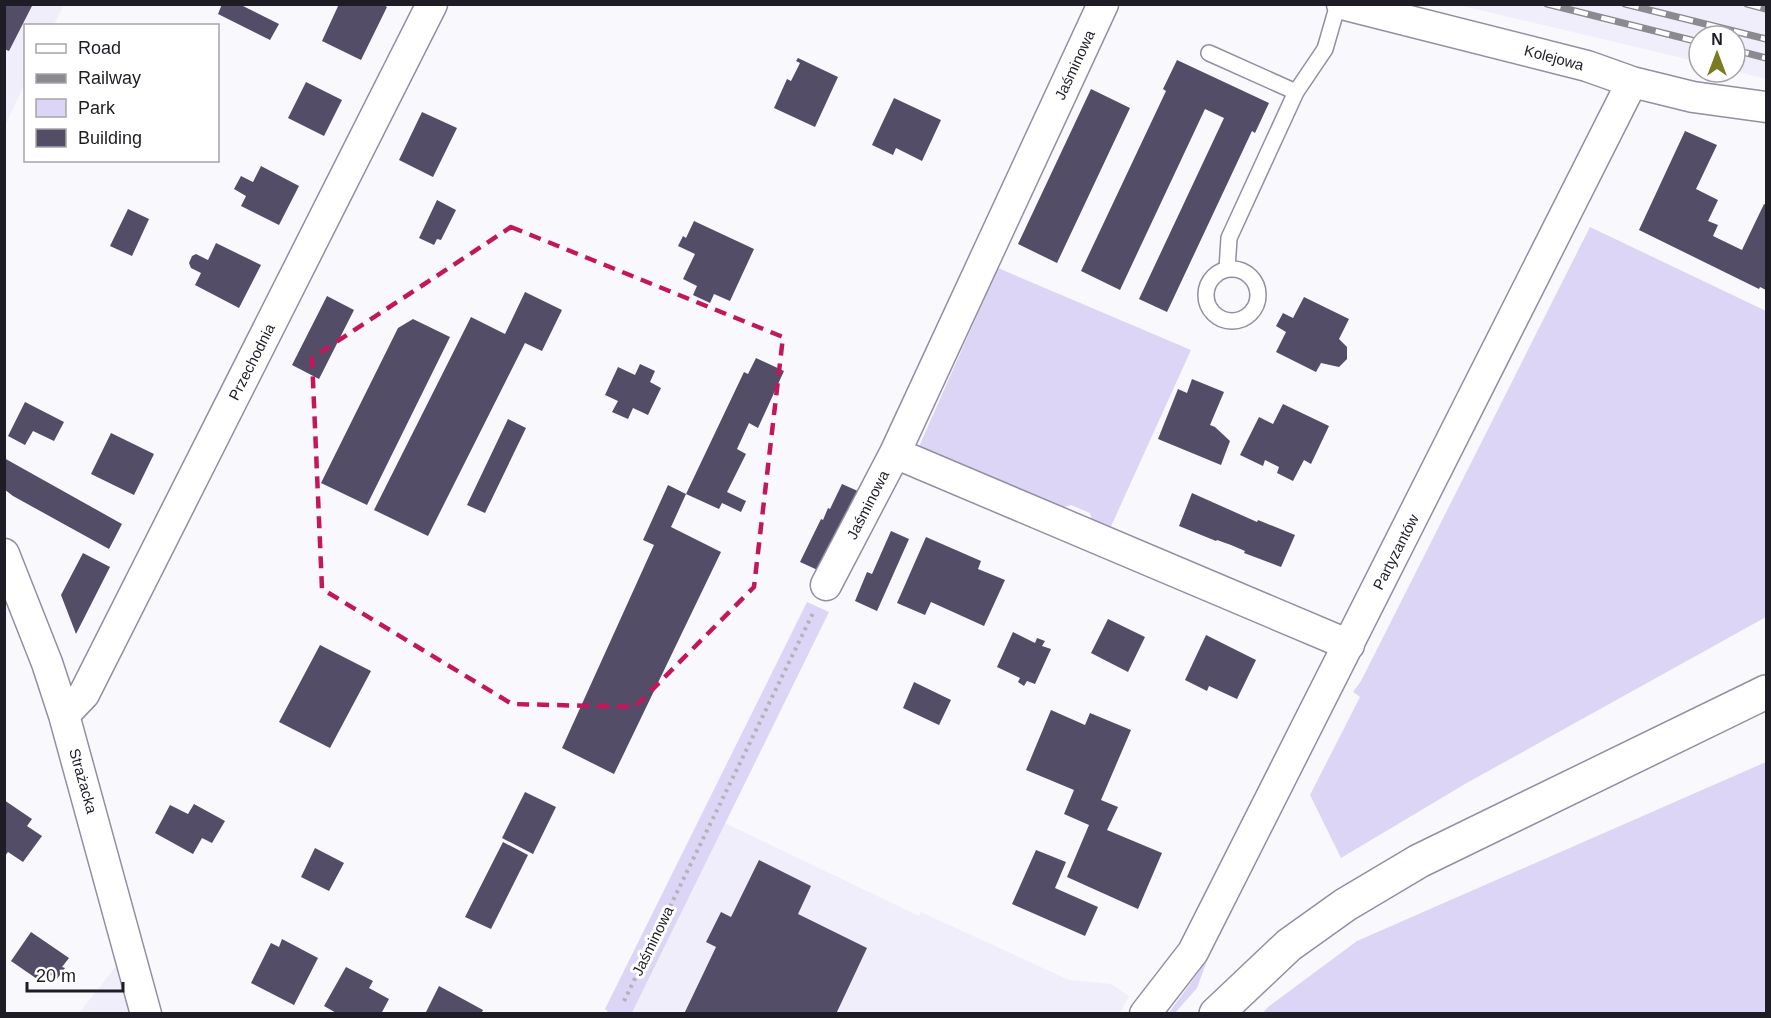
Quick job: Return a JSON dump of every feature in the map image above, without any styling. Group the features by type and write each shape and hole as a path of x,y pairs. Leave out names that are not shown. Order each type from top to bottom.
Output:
{"street":[{"name":"Przechodnia","path":"64,715 84,694 432,4"},
{"name":"Jaśminowa","path":"826,585 895,453 1103,4"},
{"name":"Kolejowa","path":"1340,4 1587,66 1693,97 1767,107"},
{"name":"Partyzantów","path":"1145,1014 1193,952 1632,81"},
{"path":"895,453 1349,645"},
{"name":"Strażacka","path":"4,554 48,663 146,1014"},
{"path":"1216,1014 1289,945 1345,905 1419,861 1767,692"}],"lane":[{"path":"1227,269 1228,238 1296,92 1325,49 1340,4"},
{"path":"1209,53 1296,92"}],"path":[{"name":"Jaśminowa","path":"624,1001 826,585"}],"highlighted area":[{"path":"511,227 783,337 754,587 635,707 512,704 322,589 312,358"}],"shaded area":[{"path":"4,5 64,5 54,24 24,24 24,85 5,126"},
{"path":"1458,5 1766,5 1766,79 1747,74 1747,24 1687,24 1687,59"},
{"path":"725,823 919,916 921,912 1069,980 1111,984 1129,996 1119,1014 632,1014"},
{"path":"116,966 129,1013 79,1013"}],"green space":[{"path":"1590,227 1766,311 1766,617 1465,784 1341,858 1310,795 1360,697 1353,692 1361,681"},
{"path":"998,268 1191,350 1108,533 1094,526 1090,513 1071,505 1054,510 917,451"},
{"path":"807,602 829,612 632,1013 609,1013 605,1009"},
{"path":"1766,762 1766,1013 1263,1013 1357,941"},
{"path":"1212,947 1197,988 1175,1013 1168,1014 1198,973"}],"building":[{"path":"4,4 33,4 9,51 4,49"},
{"path":"222,4 239,4 279,24 270,40 218,14"},
{"path":"339,4 382,4 387,7 361,60 322,41"},
{"path":"798,58 838,77 815,127 774,108 787,79 791,81 800,63 796,61"},
{"path":"1177,60 1269,103 1255,133 1252,131 1167,312 1139,299 1224,118 1205,109 1120,290 1081,271 1166,91 1163,89"},
{"path":"306,82 342,100 324,136 288,118"},
{"path":"1091,89 1130,108 1057,263 1018,244"},
{"path":"894,98 941,120 922,161 896,148 893,155 872,145"},
{"path":"422,112 457,128 433,177 399,160"},
{"path":"1685,131 1717,145 1696,189 1718,200 1708,221 1718,225 1713,236 1742,250 1764,204 1766,205 1766,290 1760,287 1759,289 1639,230"},
{"path":"261,166 299,186 279,225 241,206 246,196 234,189 241,176 253,182"},
{"path":"437,200 456,210 441,240 437,239 434,245 419,238"},
{"path":"128,209 149,219 132,256 110,246"},
{"path":"694,221 754,249 730,301 714,294 710,303 693,295 697,286 683,279 695,254 678,246 683,236 686,238"},
{"path":"216,243 261,265 239,308 195,285 201,273 191,268 189,263 192,256 196,254 208,260"},
{"path":"525,292 562,310 542,351 525,343 428,536 374,510 471,317 505,334"},
{"path":"327,296 354,310 319,379 292,365"},
{"path":"1304,297 1349,319 1339,339 1347,347 1347,359 1339,367 1321,363 1316,372 1276,352 1286,332 1276,326 1283,313 1293,318"},
{"path":"413,319 450,337 367,505 321,483 398,328"},
{"path":"756,358 784,371 758,428 749,423 737,449 746,454 727,492 746,501 741,512 722,503 719,509 686,494 744,372 748,374"},
{"path":"640,364 655,371 650,382 661,388 648,415 633,408 628,419 612,412 618,401 605,395 618,367 635,375"},
{"path":"1192,379 1224,392 1210,425 1230,441 1221,465 1158,439 1178,389 1187,393"},
{"path":"25,402 64,422 54,441 33,431 25,445 8,436"},
{"path":"1283,404 1329,426 1311,464 1304,460 1293,481 1277,473 1279,467 1265,460 1263,466 1240,455 1259,417 1273,424"},
{"path":"508,419 526,428 485,513 467,505"},
{"path":"111,433 154,454 134,495 91,474"},
{"path":"4,458 122,524 109,549 4,489"},
{"path":"842,484 860,492 822,572 800,562 821,519 823,520 828,508 830,509"},
{"path":"668,485 686,494 671,527 721,552 614,774 562,748 654,545 643,540"},
{"path":"1192,493 1257,522 1258,520 1295,535 1281,567 1179,526"},
{"path":"891,531 909,539 877,611 855,601 867,572 872,574"},
{"path":"926,537 981,561 978,569 1005,580 984,626 931,602 925,615 897,603"},
{"path":"83,553 110,567 76,634 61,595"},
{"path":"1108,619 1145,637 1128,672 1091,653"},
{"path":"1013,632 1035,643 1037,638 1045,641 1042,646 1051,649 1035,684 1027,681 1024,686 1018,682 1020,678 997,667"},
{"path":"1206,635 1256,660 1237,699 1209,686 1207,691 1185,680"},
{"path":"320,645 371,671 330,748 279,722"},
{"path":"914,682 951,700 939,725 903,708"},
{"path":"1051,710 1085,725 1090,713 1131,730 1101,800 1118,807 1107,830 1162,853 1138,909 1067,877 1089,825 1064,814 1074,790 1026,770"},
{"path":"525,792 556,807 533,854 502,838"},
{"path":"4,800 32,819 27,826 42,836 23,862 8,852 4,857"},
{"path":"194,804 225,821 212,843 202,838 193,854 155,833 170,805 188,814"},
{"path":"503,842 528,855 491,929 465,917"},
{"path":"315,848 344,863 329,891 301,877"},
{"path":"1036,850 1066,862 1055,888 1098,907 1085,936 1012,904"},
{"path":"759,860 811,886 798,914 867,948 836,1014 684,1014 716,947 706,942 721,912 731,917"},
{"path":"31,932 69,958 57,979 46,972 40,981 11,961"},
{"path":"282,939 318,958 294,1005 251,983 271,943 279,947"},
{"path":"346,967 373,981 369,988 389,999 381,1014 338,1014 324,1006"},
{"path":"439,986 483,1010 481,1014 425,1014"}],"railway":[{"path":"1547,4 1687,39"},
{"path":"1625,4 1766,39"},
{"path":"1747,4 1766,9"},
{"path":"1747,53 1766,58"}]}
